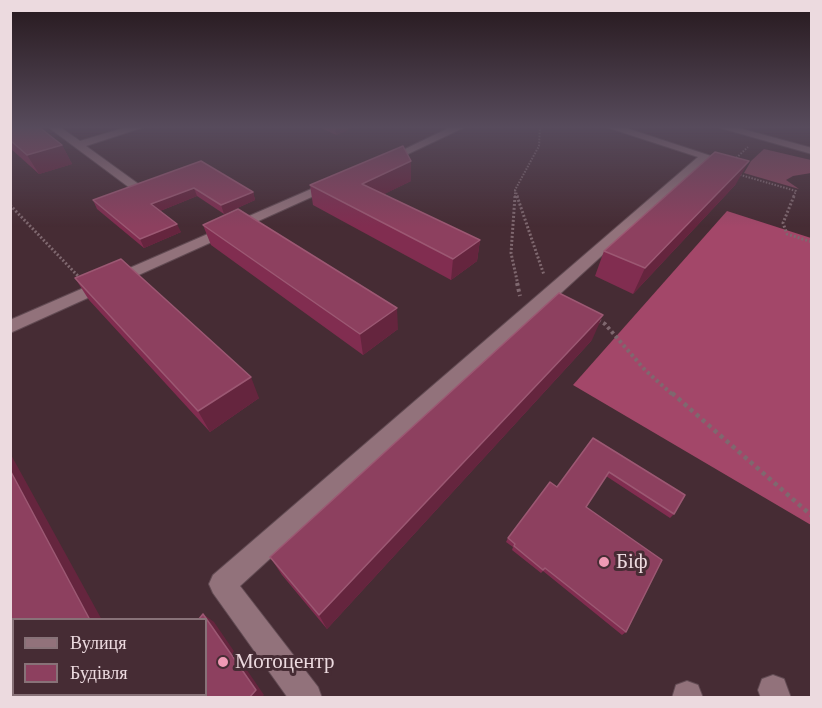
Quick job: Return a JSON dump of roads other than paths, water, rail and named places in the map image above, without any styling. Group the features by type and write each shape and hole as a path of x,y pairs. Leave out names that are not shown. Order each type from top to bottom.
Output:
{"street":[{"path":"99,160 138,189"},
{"path":"375,165 386,160"},
{"path":"307,698 222,584 701,160"},
{"path":"10,327 343,180"}],"place":[{"name":"Біф","path":"604,562"},
{"name":"Мотоцентр","path":"223,662"}]}
